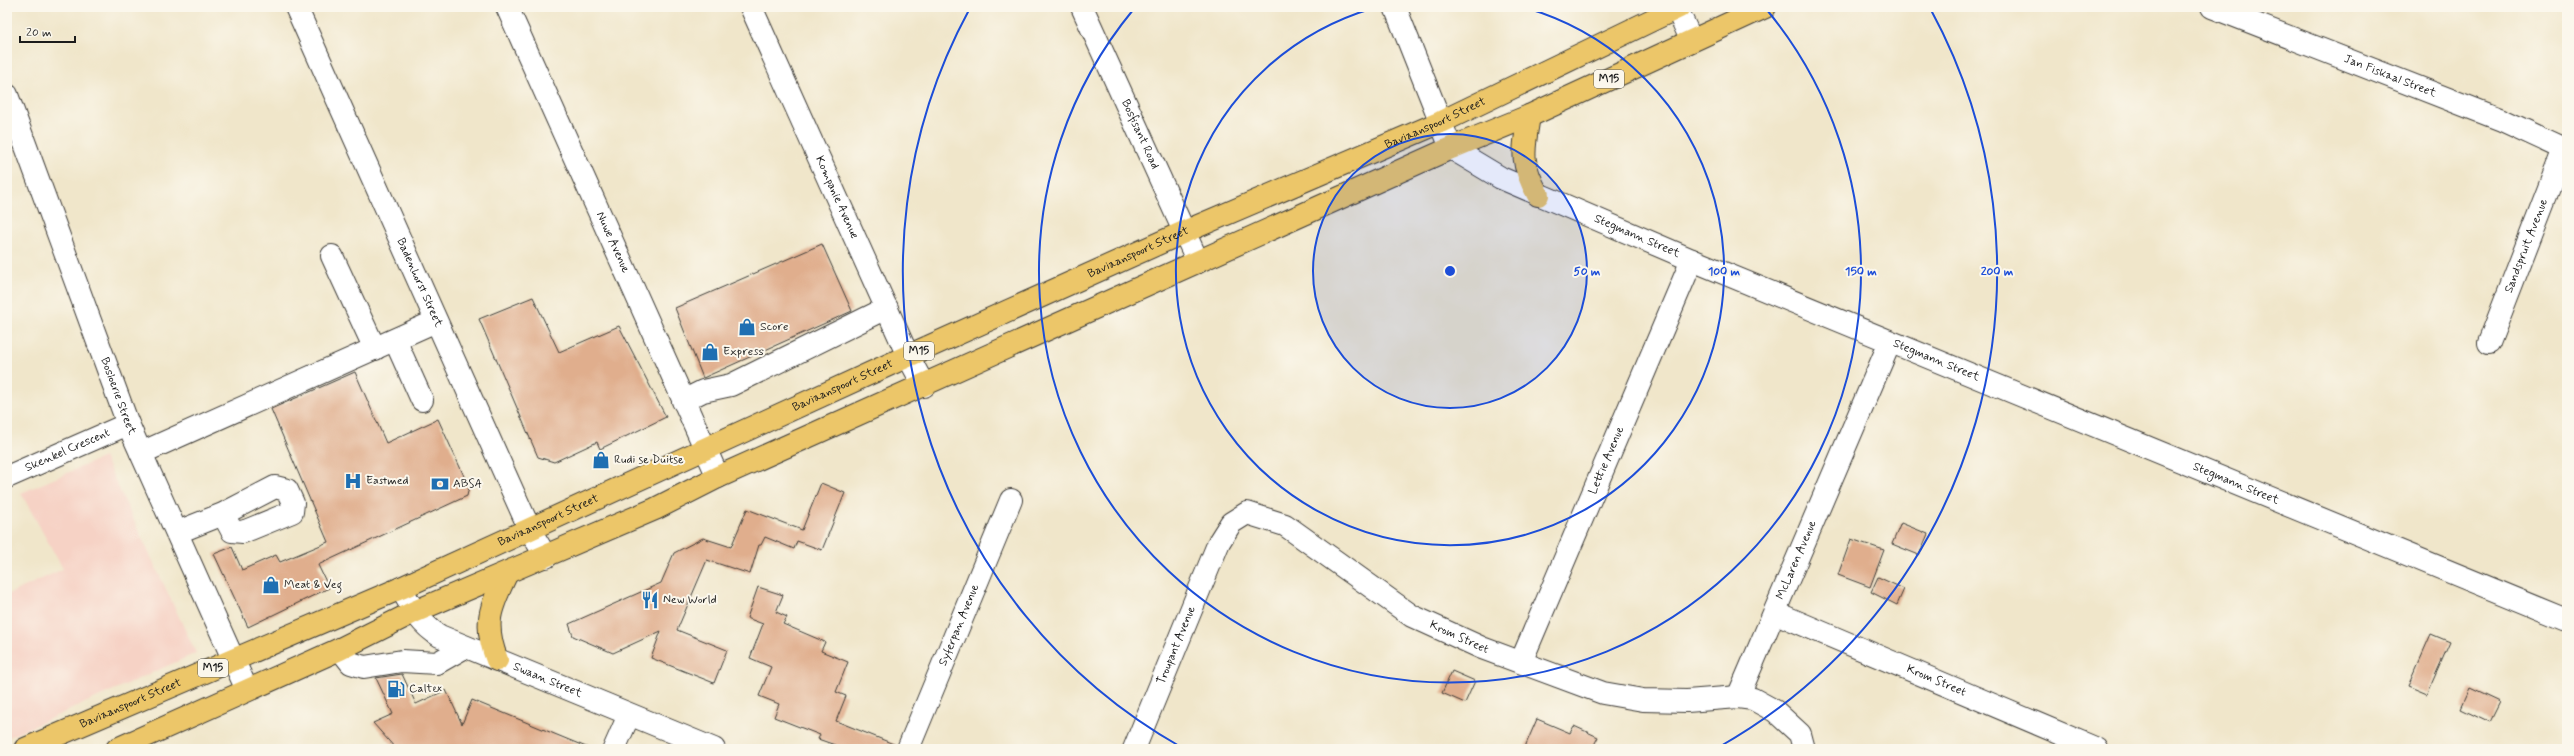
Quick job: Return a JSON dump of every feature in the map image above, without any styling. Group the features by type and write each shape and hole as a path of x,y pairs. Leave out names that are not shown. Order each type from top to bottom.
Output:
{"main road":[{"name":"Baviaanspoort Street","path":"25,749 401,588 530,530 704,448 1184,232 1441,122 1677,7"},
{"name":"M15","path":"117,749 340,649 414,612 506,575 655,509 718,478 1451,148 1529,116 1691,39 1765,7"},
{"path":"1529,116 1523,154 1525,167 1538,195"},
{"path":"497,660 489,635 490,614 506,575"}],"street":[{"name":"Badenhorst Street","path":"296,7 530,530 546,557"},
{"name":"Nuwe Avenue","path":"507,7 718,478"},
{"name":"Kompanie Avenue","path":"751,7 908,356 924,386"},
{"name":"Bosfisant Road","path":"1082,7 1198,262"},
{"path":"1395,7 1451,148"},
{"path":"1677,7 1691,39"},
{"name":"Jan Fiskaal Street","path":"2212,7 2502,120 2565,150"},
{"name":"Bosloerie Street","path":"7,95 128,424 178,532 247,690"},
{"name":"Stegmann Street","path":"1451,148 1501,178 1538,195 1890,342 2567,620"},
{"name":"Sandspruit Avenue","path":"2489,343 2565,150"},
{"path":"332,256 376,349"},
{"name":"Lettie Avenue","path":"1521,662 1692,260"},
{"path":"683,401 703,391 731,385 887,308"},
{"path":"141,453 436,321"},
{"path":"396,340 422,400"},
{"name":"McLaren Avenue","path":"1738,697 1776,613 1890,342"},
{"name":"Skenkel Crescent","path":"7,476 128,424"},
{"name":"Syferpan Avenue","path":"908,749 1011,500"},
{"name":"Krom Street","path":"1219,542 1231,523 1247,513 1285,525 1412,616 1521,662 1603,693 1643,700 1687,701 1738,697"},
{"path":"178,532 223,514"},
{"name":"Troupant Avenue","path":"1134,749 1219,542"},
{"name":"Swaan Street","path":"401,588 414,612 426,628 465,647 714,749"},
{"name":"Krom Street","path":"1776,613 2097,749"},
{"path":"340,649 351,663 364,668 415,660 437,663 465,647"},
{"path":"1738,697 1753,699 1775,711 1800,734 1804,749"},
{"path":"614,749 629,715"}],"shaded area":[{"path":"104,457 196,653 7,738 7,595 63,569 21,493"}],"building":[{"path":"822,244 852,311 703,378 675,308"},
{"path":"533,297 559,352 619,326 666,417 600,449 597,442 554,462 538,457 479,319"},
{"path":"355,372 386,443 438,419 469,487 467,496 318,565 329,588 248,627 214,554 232,547 242,570 276,555 280,562 328,542 271,409"},
{"path":"821,483 845,493 822,550 797,541 794,549 765,537 761,545 759,545 750,574 707,560 677,630 727,650 714,683 651,658 661,631 613,653 573,636 569,624 661,583 674,553 703,538 731,547 747,509 802,530"},
{"path":"1901,523 1928,534 1919,555 1892,544"},
{"path":"1851,539 1884,550 1870,587 1838,575"},
{"path":"1878,577 1904,589 1897,605 1871,592"},
{"path":"758,587 783,595 776,612 787,617 783,624 825,642 821,651 848,662 836,692 846,696 836,721 896,745 896,749 834,749 835,745 818,739 820,735 774,717 779,704 759,696 771,667 750,658 763,624 747,618"},
{"path":"2431,634 2450,642 2427,694 2408,686"},
{"path":"1452,671 1475,681 1465,703 1442,693"},
{"path":"402,674 416,704 446,690 462,724 472,700 591,749 396,749 373,723 393,714 376,678"},
{"path":"2470,688 2500,702 2490,722 2461,708"},
{"path":"1537,719 1570,733 1574,726 1598,737 1592,749 1524,749"}],"place":[{"name":"Score","path":"747,327"},
{"name":"Express","path":"710,352"},
{"name":"Rudi se Duitse","path":"601,460"},
{"name":"Eastmed","path":"353,481"},
{"name":"ABSA","path":"440,484"},
{"name":"Meat & Veg","path":"271,585"},
{"name":"New World","path":"650,600"},
{"name":"Caltex","path":"396,689"}]}
